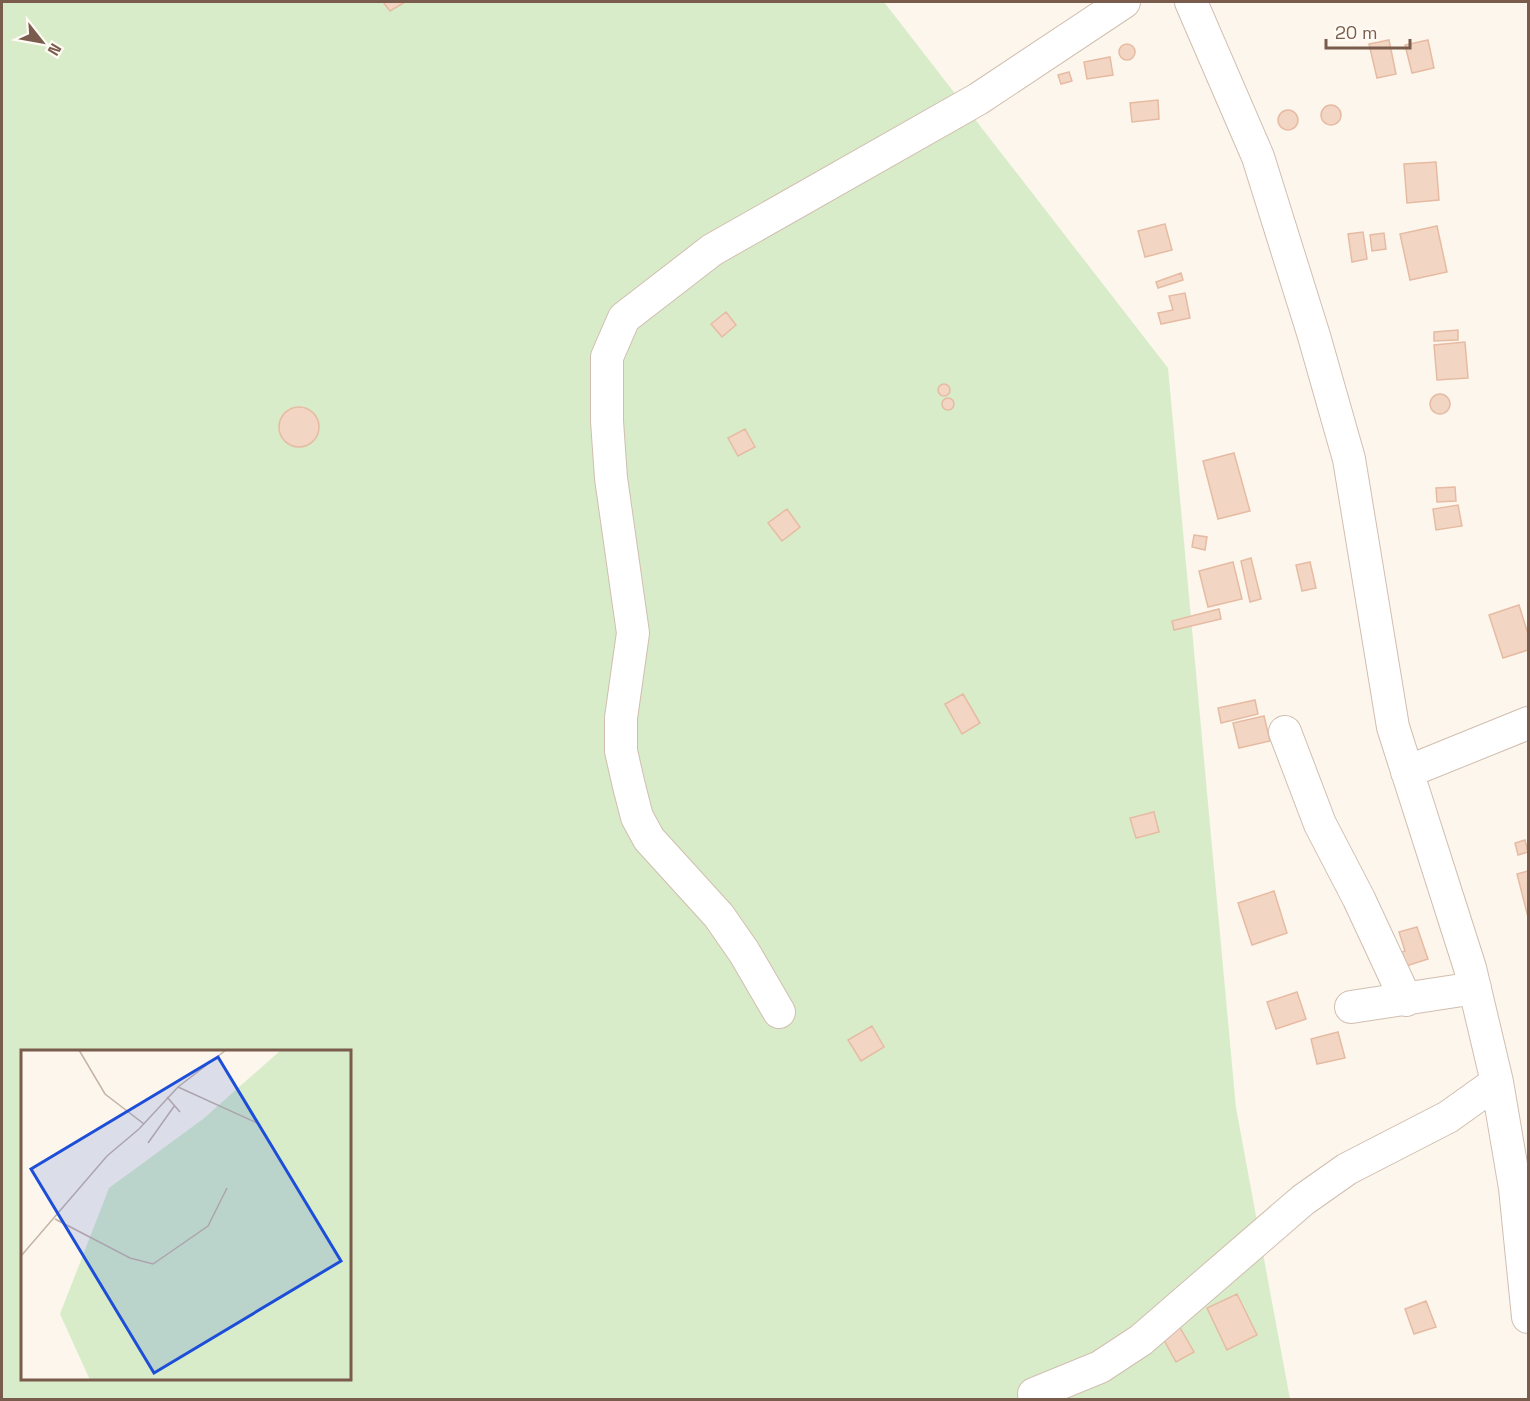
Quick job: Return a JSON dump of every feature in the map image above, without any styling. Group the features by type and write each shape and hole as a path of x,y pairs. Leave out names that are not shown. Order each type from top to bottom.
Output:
{"street":[{"path":"779,1012 744,952 719,916 649,839 637,817 628,786 621,751 621,718 633,633 611,478 607,421 607,357 624,318 712,250 978,99 1124,2"},
{"path":"1191,2 1258,157 1308,315 1349,459 1392,727 1475,988 1497,1082 1515,1188 1528,1317"},
{"path":"1407,772 1528,723"},
{"path":"1285,732 1320,824 1359,899 1406,1000"},
{"path":"1351,1007 1475,988"},
{"path":"1034,1394 1100,1367 1141,1340 1303,1200 1347,1169 1448,1117 1497,1082"}],"green space":[{"path":"2,2 884,2 1168,368 1236,1108 1290,1399 2,1400"}],"building":[{"path":"383,2 405,2 390,11"},
{"path":"1389,40 1396,74 1377,78 1369,44"},
{"path":"1428,40 1434,68 1412,73 1405,45"},
{"path":"1127,44 1135,52 1127,60 1119,52"},
{"path":"1110,57 1113,75 1087,79 1084,62"},
{"path":"1069,72 1072,81 1061,84 1058,75"},
{"path":"1158,100 1159,119 1132,122 1130,103"},
{"path":"1327,105 1335,105 1341,111 1341,119 1335,125 1327,125 1321,119 1321,111"},
{"path":"1284,110 1292,110 1298,116 1298,124 1292,130 1284,130 1278,124 1278,116"},
{"path":"1436,162 1439,200 1407,203 1404,164"},
{"path":"1165,224 1172,250 1145,257 1138,231"},
{"path":"1437,226 1447,272 1410,280 1400,234"},
{"path":"1363,232 1367,259 1352,262 1348,234"},
{"path":"1384,233 1386,249 1372,251 1370,235"},
{"path":"1181,273 1183,280 1158,288 1156,282"},
{"path":"1185,293 1190,318 1161,324 1158,313 1173,310 1169,296"},
{"path":"726,312 736,325 722,337 711,324"},
{"path":"1458,330 1458,340 1434,341 1434,332"},
{"path":"1465,342 1468,378 1437,380 1434,345"},
{"path":"946,384 949,385 949,395 942,396 939,395 938,388 939,385"},
{"path":"1436,394 1444,394 1450,400 1450,408 1444,414 1436,414 1430,408 1430,400"},
{"path":"950,398 953,399 953,409 946,410 943,409 942,402 943,399"},
{"path":"299,407 307,408 313,413 318,419 318,435 313,441 307,446 299,447 291,446 285,441 280,435 279,427 280,419 285,413 291,408"},
{"path":"745,429 755,447 738,456 728,438"},
{"path":"1234,453 1250,511 1218,519 1203,461"},
{"path":"1455,487 1456,501 1437,502 1436,488"},
{"path":"1458,505 1462,526 1436,530 1433,509"},
{"path":"787,509 800,527 782,541 768,523"},
{"path":"1194,535 1207,537 1205,550 1192,547"},
{"path":"1251,558 1261,599 1250,602 1241,561"},
{"path":"1233,562 1242,599 1208,607 1199,571"},
{"path":"1310,562 1316,588 1302,591 1296,565"},
{"path":"1519,605 1528,634 1528,650 1503,658 1489,615"},
{"path":"1219,609 1221,619 1174,630 1172,621"},
{"path":"963,694 980,723 962,734 945,704"},
{"path":"1255,700 1258,714 1221,723 1218,708"},
{"path":"1264,716 1270,741 1239,748 1233,723"},
{"path":"1154,812 1159,832 1136,838 1130,818"},
{"path":"1525,840 1528,852 1518,855 1515,843"},
{"path":"1528,871 1528,917 1517,874"},
{"path":"1274,891 1287,933 1252,945 1238,903"},
{"path":"1417,927 1428,959 1406,966 1402,952 1405,951 1399,932"},
{"path":"1297,992 1306,1019 1276,1029 1267,1002"},
{"path":"872,1026 884,1047 861,1061 848,1040"},
{"path":"1338,1032 1345,1058 1317,1064 1311,1039"},
{"path":"1237,1294 1257,1335 1227,1350 1207,1308"},
{"path":"1426,1301 1436,1327 1414,1334 1405,1309"},
{"path":"1175,1319 1194,1352 1176,1362 1158,1329"}]}
